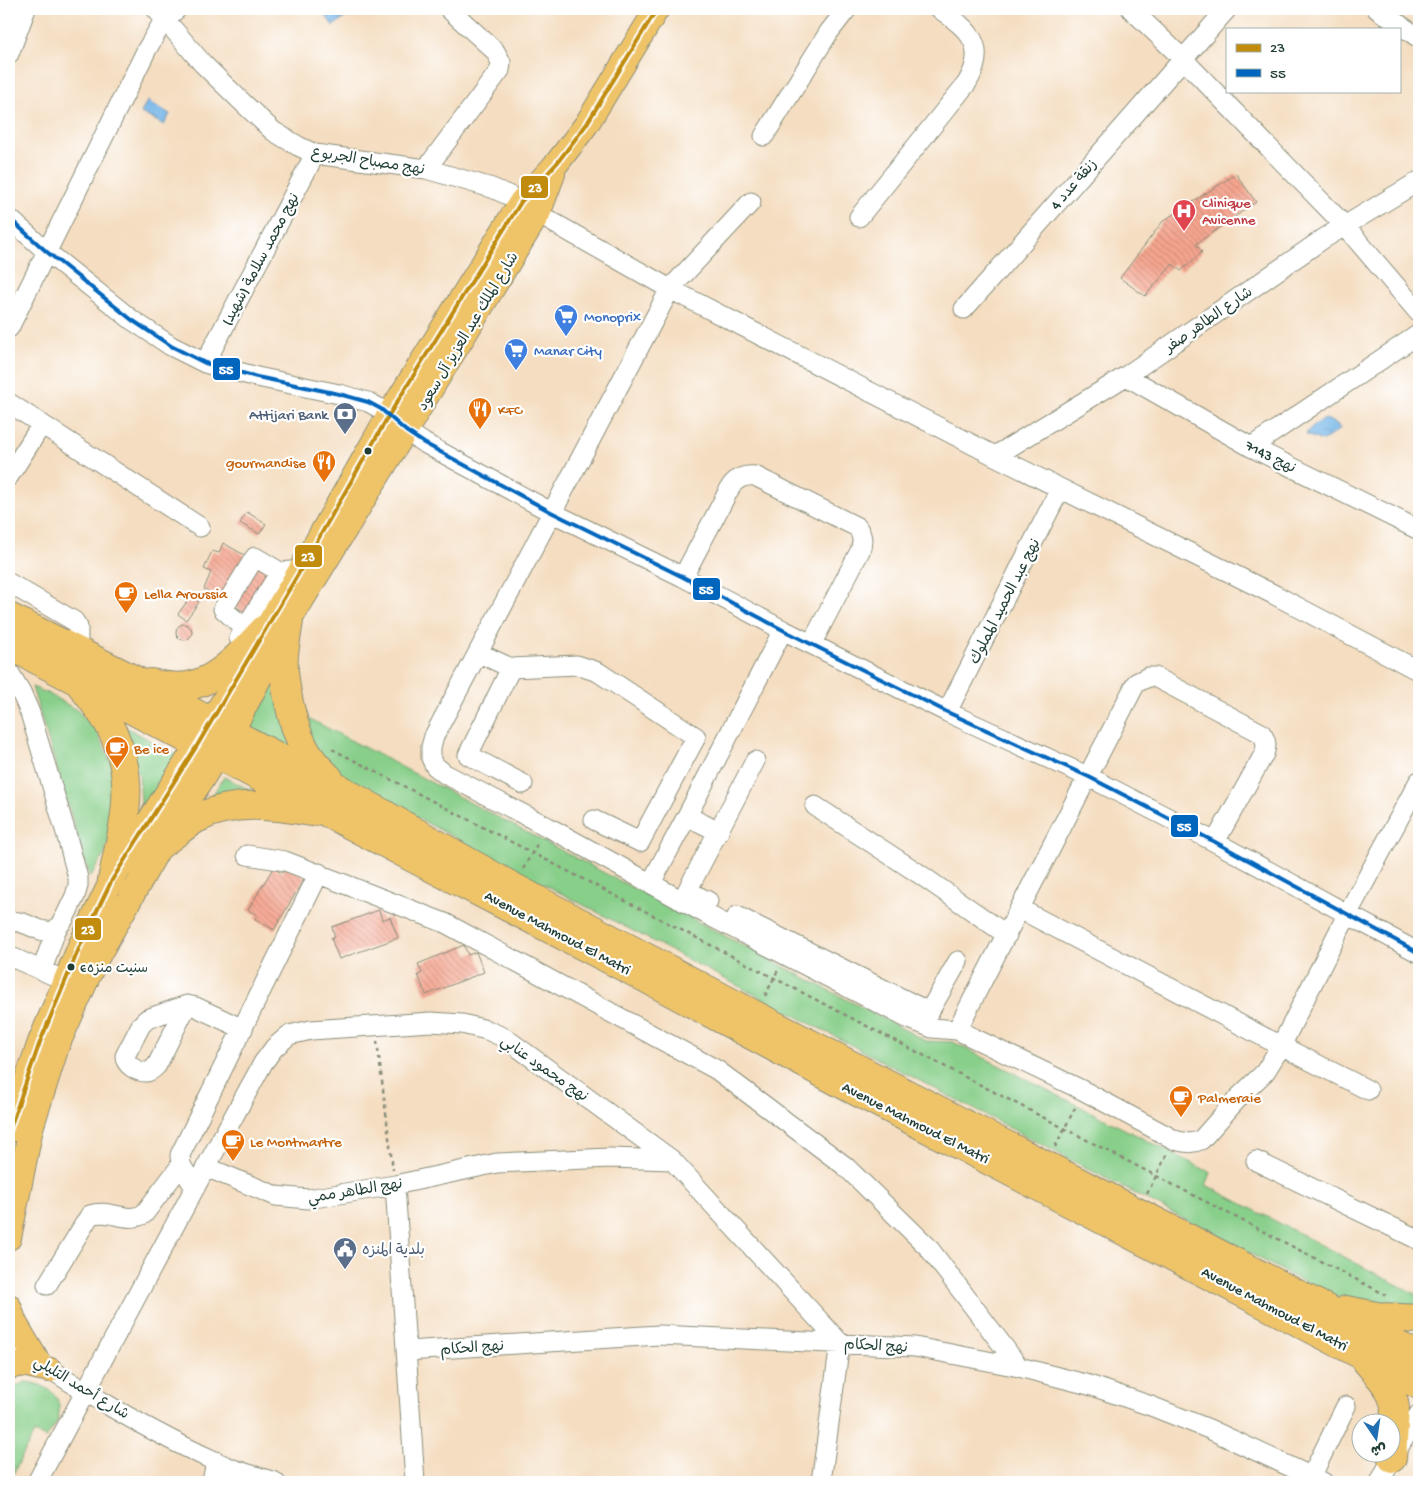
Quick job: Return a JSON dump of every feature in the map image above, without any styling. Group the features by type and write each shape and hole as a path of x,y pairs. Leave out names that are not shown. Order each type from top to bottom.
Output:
{"highway":[{"path":"9,617 140,682 214,738"},
{"path":"140,682 176,687 196,684 210,678 224,668 259,631 284,656 289,700 297,731 308,753 338,788"},
{"path":"9,645 77,680 214,738"},
{"path":"77,680 107,721 122,754 126,771 128,789 124,824 112,880"},
{"name":"Avenue Mahmoud El Matri","path":"214,738 338,788 513,886 755,1015 1419,1356"},
{"name":"Avenue Mahmoud El Matri","path":"214,738 336,817 646,978 844,1085 1419,1384"},
{"path":"161,844 196,819 234,808 257,805 284,807 336,817"},
{"path":"1318,1304 1382,1317 1419,1319"},
{"path":"1358,1352 1390,1390 1396,1408 1396,1414"}],"main road":[{"name":"شارع الملك عبد العزيز آل سعود","path":"259,631 398,423 557,163 586,125 657,9"},
{"name":"شارع الملك عبد العزيز آل سعود","path":"214,738 259,631 290,571 398,423"},
{"path":"9,1238 31,1128 57,1046 95,961 161,844 214,738"},
{"path":"9,1131 40,1042 80,946 112,880 214,738"},
{"path":"9,1306 15,1323 44,1366"},
{"path":"9,1367 22,1364 44,1366"}],"street":[{"path":"9,52 26,9"},
{"path":"426,169 500,70 501,62 495,51 449,9"},
{"path":"764,136 829,32 847,9"},
{"path":"1131,9 1182,58 1345,226 1419,313"},
{"name":"زنقة عدد 4","path":"964,309 1182,58 1227,9"},
{"path":"1376,9 1419,38"},
{"path":"860,217 975,70 978,54 974,40 951,12"},
{"path":"9,328 166,13"},
{"name":"نهج مصباح الجربوع","path":"166,13 203,64 273,131 298,146 315,154 426,169 492,188 670,289 1060,489 1275,595 1419,671"},
{"name":"نهج محمد سلامة (شهيد)","path":"205,363 315,154"},
{"name":"شارع الطاهر صفر","path":"995,456 1126,376 1345,226 1419,181"},
{"path":"751,202 670,289 434,736 431,747 435,766 445,774 651,882 708,915 907,1018 932,1028 957,1030 1084,1091 1183,1143 1194,1143 1201,1140 1241,1095 1265,1072 1281,1046 1348,912 1415,802 1419,781"},
{"path":"9,218 47,252 140,325 171,346 205,363 257,377 368,402 447,456 551,512 947,712 1089,777 1348,912 1419,953"},
{"path":"1252,447 1419,334"},
{"name":"نهج 7143","path":"1126,376 1252,447 1419,530"},
{"path":"9,403 200,527"},
{"path":"9,476 42,424"},
{"path":"683,577 731,486 735,481 749,475 755,476 857,528 862,534 863,542 860,551 812,643"},
{"name":"نهج عبد الحميد المملوك","path":"947,712 1060,489"},
{"path":"259,631 224,610 255,557 290,571"},
{"path":"9,583 74,621 79,632 78,651"},
{"path":"651,882 688,816 783,630"},
{"path":"479,653 511,668 577,665 598,672 696,737 640,842 594,820"},
{"path":"511,668 468,755 524,784"},
{"path":"9,672 21,692 30,713 77,870 78,886 75,896 64,919 56,930 42,970"},
{"path":"957,1030 1136,683 1148,677 1155,677 1261,733 1264,738 1266,748 1264,754 1215,842"},
{"path":"755,762 687,891 929,1012 958,961"},
{"path":"815,806 918,873 1007,935"},
{"path":"688,816 718,832"},
{"path":"247,856 285,861 446,923 717,1070 845,1166 928,1247 1019,1367"},
{"path":"194,1188 181,1165 180,1155 319,873"},
{"path":"1020,909 1368,1090"},
{"path":"9,922 16,921 45,932 56,930"},
{"path":"9,956 66,981"},
{"path":"187,1005 196,1007 242,1029"},
{"name":"نهج محمود عنابي","path":"206,1167 263,1063 274,1048 289,1035 311,1030 431,1022 462,1024 487,1030 505,1038 672,1160 840,1343"},
{"name":"نهج الطاهر ممي","path":"206,1167 276,1196 308,1199 395,1185 497,1163 610,1158 672,1160"},
{"path":"1256,1161 1419,1240"},
{"path":"47,1285 90,1215 99,1212 136,1218 144,1214 181,1165"},
{"path":"37,1482 206,1167"},
{"path":"395,1185 415,1482"},
{"name":"نهج الحكام","path":"407,1351 659,1336 915,1347 1019,1367 1089,1385 1151,1406 1317,1479"},
{"name":"شارع أحمد التليلي","path":"9,1340 44,1366 157,1432 229,1468 275,1482"},
{"path":"821,1482 840,1343"},
{"path":"1317,1479 1346,1406"},
{"path":"1400,1445 1419,1414"},
{"path":"212,1482 216,1461"},
{"path":"1380,1482 1389,1464"}],"path":[{"path":"332,749 1393,1299"},
{"path":"513,886 548,827"},
{"path":"755,1015 786,956"},
{"path":"374,1025 395,1185"},
{"path":"1046,1166 1084,1091"},
{"path":"1138,1212 1175,1140"}],"green space":[{"path":"277,675 308,718 926,1041 953,1042 1211,1173 1206,1185 1419,1296 1419,1312 1357,1305 1314,1287 247,729"},
{"path":"32,687 49,694 78,711 95,728 110,760 119,790 105,854 90,877"},
{"path":"120,724 179,756 138,824 141,801 139,775"},
{"path":"224,777 268,799 200,815"},
{"path":"25,1382 41,1385 53,1393 57,1398 59,1412 56,1423 46,1438 34,1433 9,1482 9,1390"}],"water":[{"path":"321,9 348,9 352,13 333,26"},
{"path":"147,101 170,114 164,125 141,113"},
{"path":"1326,419 1337,424 1340,429 1323,441 1306,435 1314,425"}],"building":[{"name":"Clinique Avicenne","path":"1236,174 1256,202 1196,244 1202,252 1181,271 1173,264 1145,296 1120,278 1163,221"},
{"path":"247,512 266,524 259,534 240,523"},
{"path":"223,543 246,556 221,598 204,589 211,572 204,569 212,551 219,553"},
{"path":"258,564 272,573 248,614 233,605"},
{"path":"191,596 199,602 186,620 178,614"},
{"path":"181,624 187,624 192,629 190,638 181,640 176,635 176,629"},
{"path":"286,866 305,877 274,930 255,919 257,915 248,910 273,868 282,873"},
{"path":"379,910 382,920 390,917 398,938 339,959 331,938 335,937 332,927"},
{"path":"464,945 468,955 476,952 484,972 426,995 418,975 422,973 418,964"}],"transit line":[{"name":"23","path":"9,1131 40,1042 80,946 112,880 198,744 389,415 521,202 557,163 586,125 657,9"},
{"name":"55","path":"9,218 47,252 132,320 171,346 205,363 257,377 368,402 381,409 406,431 424,443 551,512 947,712 1089,777 1215,842 1419,953"}],"place":[{"name":"Clinique Avicenne","path":"1184,232"},
{"name":"Monoprix","path":"566,337"},
{"name":"Manar City","path":"516,371"},
{"name":"KFC","path":"480,430"},
{"name":"Attijari Bank","path":"345,435"},
{"name":"gourmandise","path":"324,483"},
{"name":"Lella Aroussia","path":"126,614"},
{"name":"Be ice","path":"117,769"},
{"name":"سنيت منزه6","path":"71,967"},
{"name":"Palmeraie","path":"1181,1118"},
{"name":"Le Montmartre","path":"233,1162"},
{"name":"بلدية المنزه","path":"345,1270"}]}
